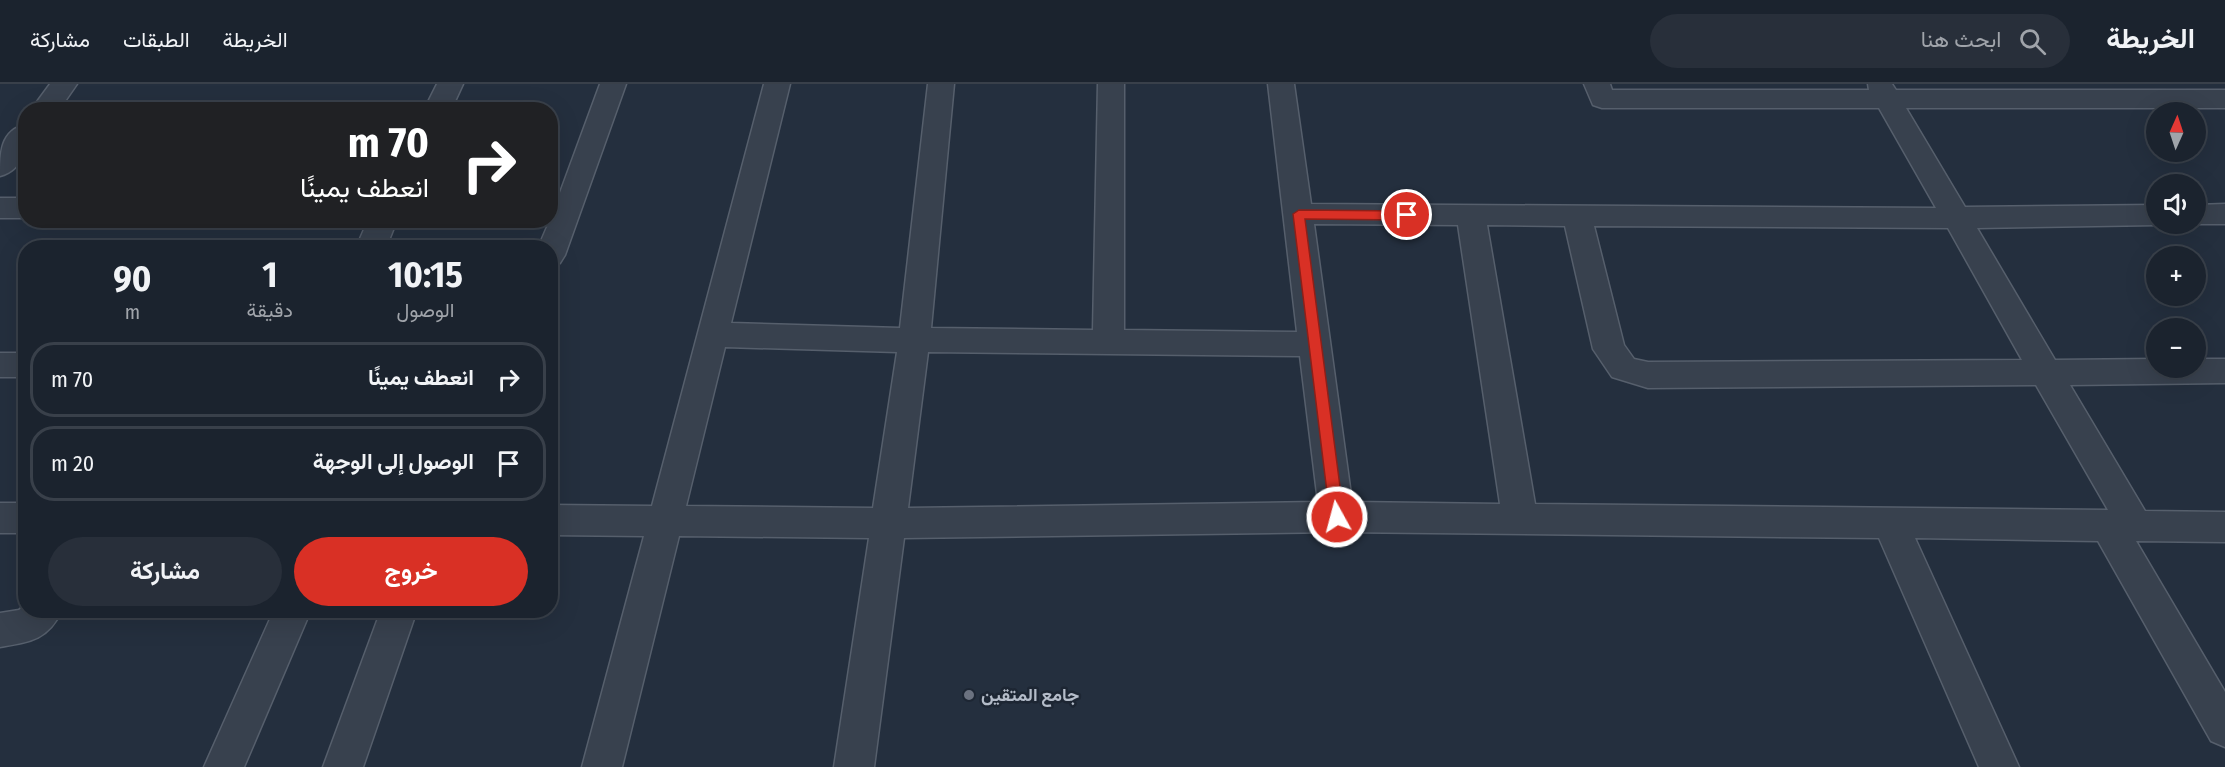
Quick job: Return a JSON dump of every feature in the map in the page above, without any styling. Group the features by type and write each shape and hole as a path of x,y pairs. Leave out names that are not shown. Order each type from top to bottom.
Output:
{"street":[{"path":"50,102 64,84"},
{"path":"441,102 450,84"},
{"path":"556,240 613,84"},
{"path":"602,767 777,84"},
{"path":"854,767 914,340 941,84"},
{"path":"1108,342 1111,84"},
{"path":"1281,84 1337,517"},
{"path":"1596,84 1602,99 1884,92 2207,94"},
{"path":"1884,92 1955,218 2047,370 2122,525 2225,728"},
{"path":"0,166 18,143"},
{"path":"0,208 18,208"},
{"path":"1299,214 1955,218 2146,215"},
{"path":"2206,215 2225,214"},
{"path":"1471,216 1520,519"},
{"path":"1577,217 1609,349 1623,368 1648,375 2047,370 2225,371"},
{"path":"713,335 914,340 1316,344"},
{"path":"0,365 18,365"},
{"path":"558,520 887,523 1337,517 2225,527"},
{"path":"0,518 18,518"},
{"path":"1890,523 2000,767"},
{"path":"0,630 29,626 36,618"},
{"path":"224,767 289,618"},
{"path":"343,767 396,618"}],"place":[{"name":"جامع المتقين","path":"969,695"}],"route":[{"path":"1337,517 1299,214 1407,215"}]}
